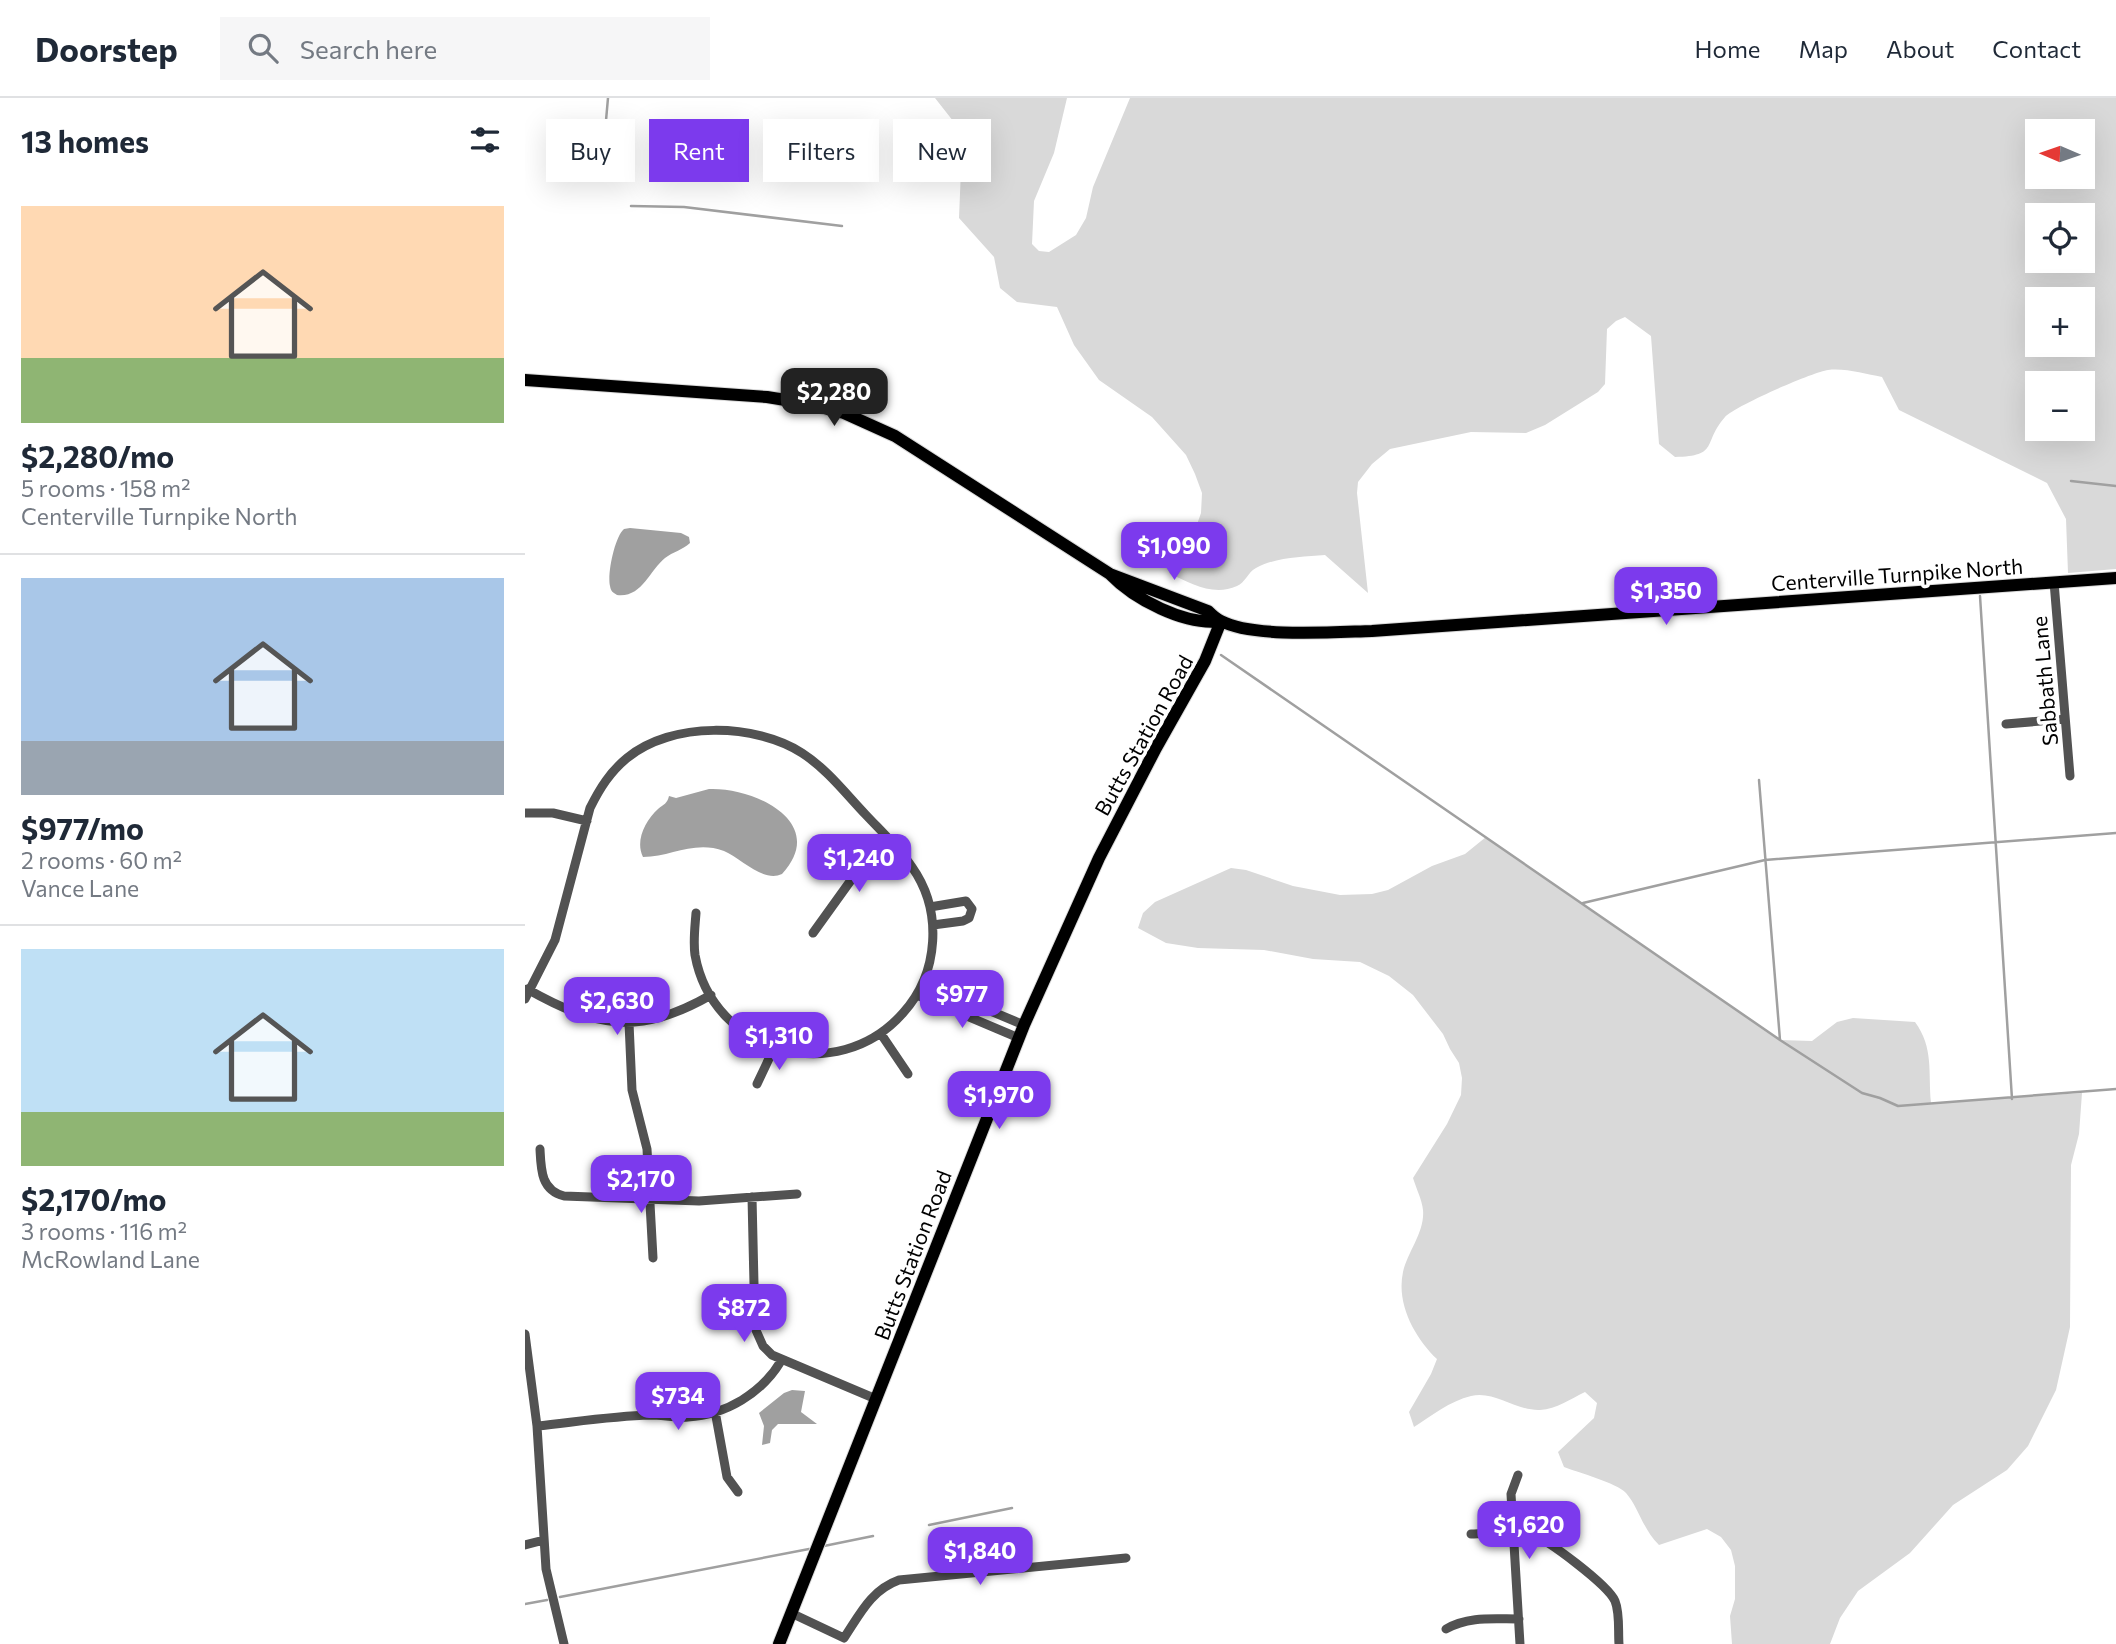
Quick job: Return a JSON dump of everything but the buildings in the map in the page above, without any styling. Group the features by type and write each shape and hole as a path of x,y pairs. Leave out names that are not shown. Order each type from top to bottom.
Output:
{"main road":[{"name":"Centerville Turnpike North","path":"525,380 767,397 804,402 844,413 883,430 933,459 1110,574 1124,589 1205,624 1221,621 1241,627 1287,632 1372,631 2116,578"},
{"name":"Butts Station Road","path":"779,1644 1024,1025 1099,858 1205,661 1221,621"}],"street":[{"name":"Sabbath Lane","path":"2054,583 2070,776"},
{"path":"2006,724 2065,719"},
{"path":"697,913 695,954 699,970 718,1008 752,1037 774,1048 803,1054 834,1053 865,1044 895,1023 917,995 924,981 932,950 933,925 930,907 924,887 912,867 811,759 787,744 762,734 732,730 664,738 629,756 600,788 587,821 555,940 527,992 572,1013 594,1019 629,1023 669,1016 711,995"},
{"path":"525,813 553,813 587,821"},
{"path":"813,933 854,876 890,841"},
{"path":"930,907 966,901 972,909 969,918 963,921 933,925"},
{"path":"924,981 1024,1025"},
{"path":"917,995 1019,1038"},
{"path":"629,1023 632,1090 646,1149 653,1258"},
{"path":"881,1034 908,1074"},
{"path":"757,1084 774,1048"},
{"path":"540,1149 545,1184 557,1194 574,1197 699,1201 797,1194"},
{"path":"752,1197 755,1328 762,1346 781,1360 876,1399"},
{"path":"525,1334 537,1426 548,1580 564,1644"},
{"path":"537,1426 650,1415 691,1417 715,1411 736,1403 760,1388 781,1360"},
{"path":"715,1411 727,1477 738,1492"},
{"path":"1518,1475 1511,1494 1520,1644"},
{"path":"1471,1534 1529,1534 1542,1540 1604,1586 1615,1601 1619,1644"},
{"path":"525,1545 544,1540"},
{"path":"791,1614 844,1638 873,1595 899,1580 1126,1558"},
{"path":"1446,1629 1458,1622 1475,1619 1519,1619"}],"shaded area":[{"path":"935,98 1067,98 1054,153 1034,201 1032,244 1039,251 1049,252 1076,235 1086,218 1093,187 1130,98 2116,98 2116,569 2068,573 2066,519 2047,483 1899,410 1882,377 1828,370 1807,377 1758,398 1725,417 1705,451 1675,457 1659,444 1651,336 1625,317 1607,329 1605,384 1598,392 1545,425 1526,433 1471,432 1390,449 1372,464 1358,482 1357,493 1368,593 1325,555 1289,558 1264,564 1253,570 1240,585 1228,589 1194,585 1170,574 1165,564 1194,533 1201,513 1202,493 1186,455 1152,417 1099,380 1074,345 1057,307 1017,302 1000,288 994,257 959,218 960,182 991,182 991,119 952,119"},
{"path":"630,528 681,533 689,537 690,543 659,563 639,588 626,595 617,595 610,586 611,565 621,533"},
{"path":"709,789 746,794 765,802 792,824 797,839 794,856 782,874 775,876 760,873 731,854 713,848 693,848 643,857 640,844 643,832 649,819 669,796 676,798"},
{"path":"1486,837 1780,1040 1812,1041 1837,1022 1853,1018 1915,1022 1928,1051 1931,1103 2082,1093 2079,1134 2071,1165 2070,1327 2056,1390 2028,1446 2007,1470 1953,1505 1910,1553 1858,1591 1840,1618 1830,1644 1732,1644 1730,1616 1735,1599 1735,1566 1731,1550 1721,1537 1707,1529 1659,1545 1626,1493 1606,1482 1564,1467 1558,1452 1594,1418 1597,1403 1585,1392 1558,1406 1540,1410 1488,1396 1471,1396 1448,1405 1414,1427 1409,1412 1437,1359 1415,1331 1402,1296 1403,1272 1423,1218 1413,1178 1447,1124 1461,1095 1462,1078 1459,1063 1443,1034 1413,995 1389,976 1360,962 1313,959 1264,950 1198,948 1166,943 1138,928 1143,913 1155,902 1231,868 1246,870 1293,886 1340,895 1372,894 1388,890 1432,866 1465,854"},
{"path":"792,1390 805,1391 801,1412 817,1424 778,1424 772,1430 770,1443 762,1445 764,1426 759,1413 784,1393"}],"waterway":[{"path":"606,119 608,98"},
{"path":"631,206 684,207 842,226"},
{"path":"2071,481 2116,486"},
{"path":"1980,596 2012,1099"},
{"path":"1221,655 1780,1040 1862,1093 1898,1106 2116,1089"},
{"path":"1759,780 1780,1040"},
{"path":"1583,903 1765,860 2116,833"},
{"path":"929,1525 1012,1508"},
{"path":"824,1546 873,1536"},
{"path":"560,1597 809,1549"},
{"path":"525,1604 547,1600"}]}
